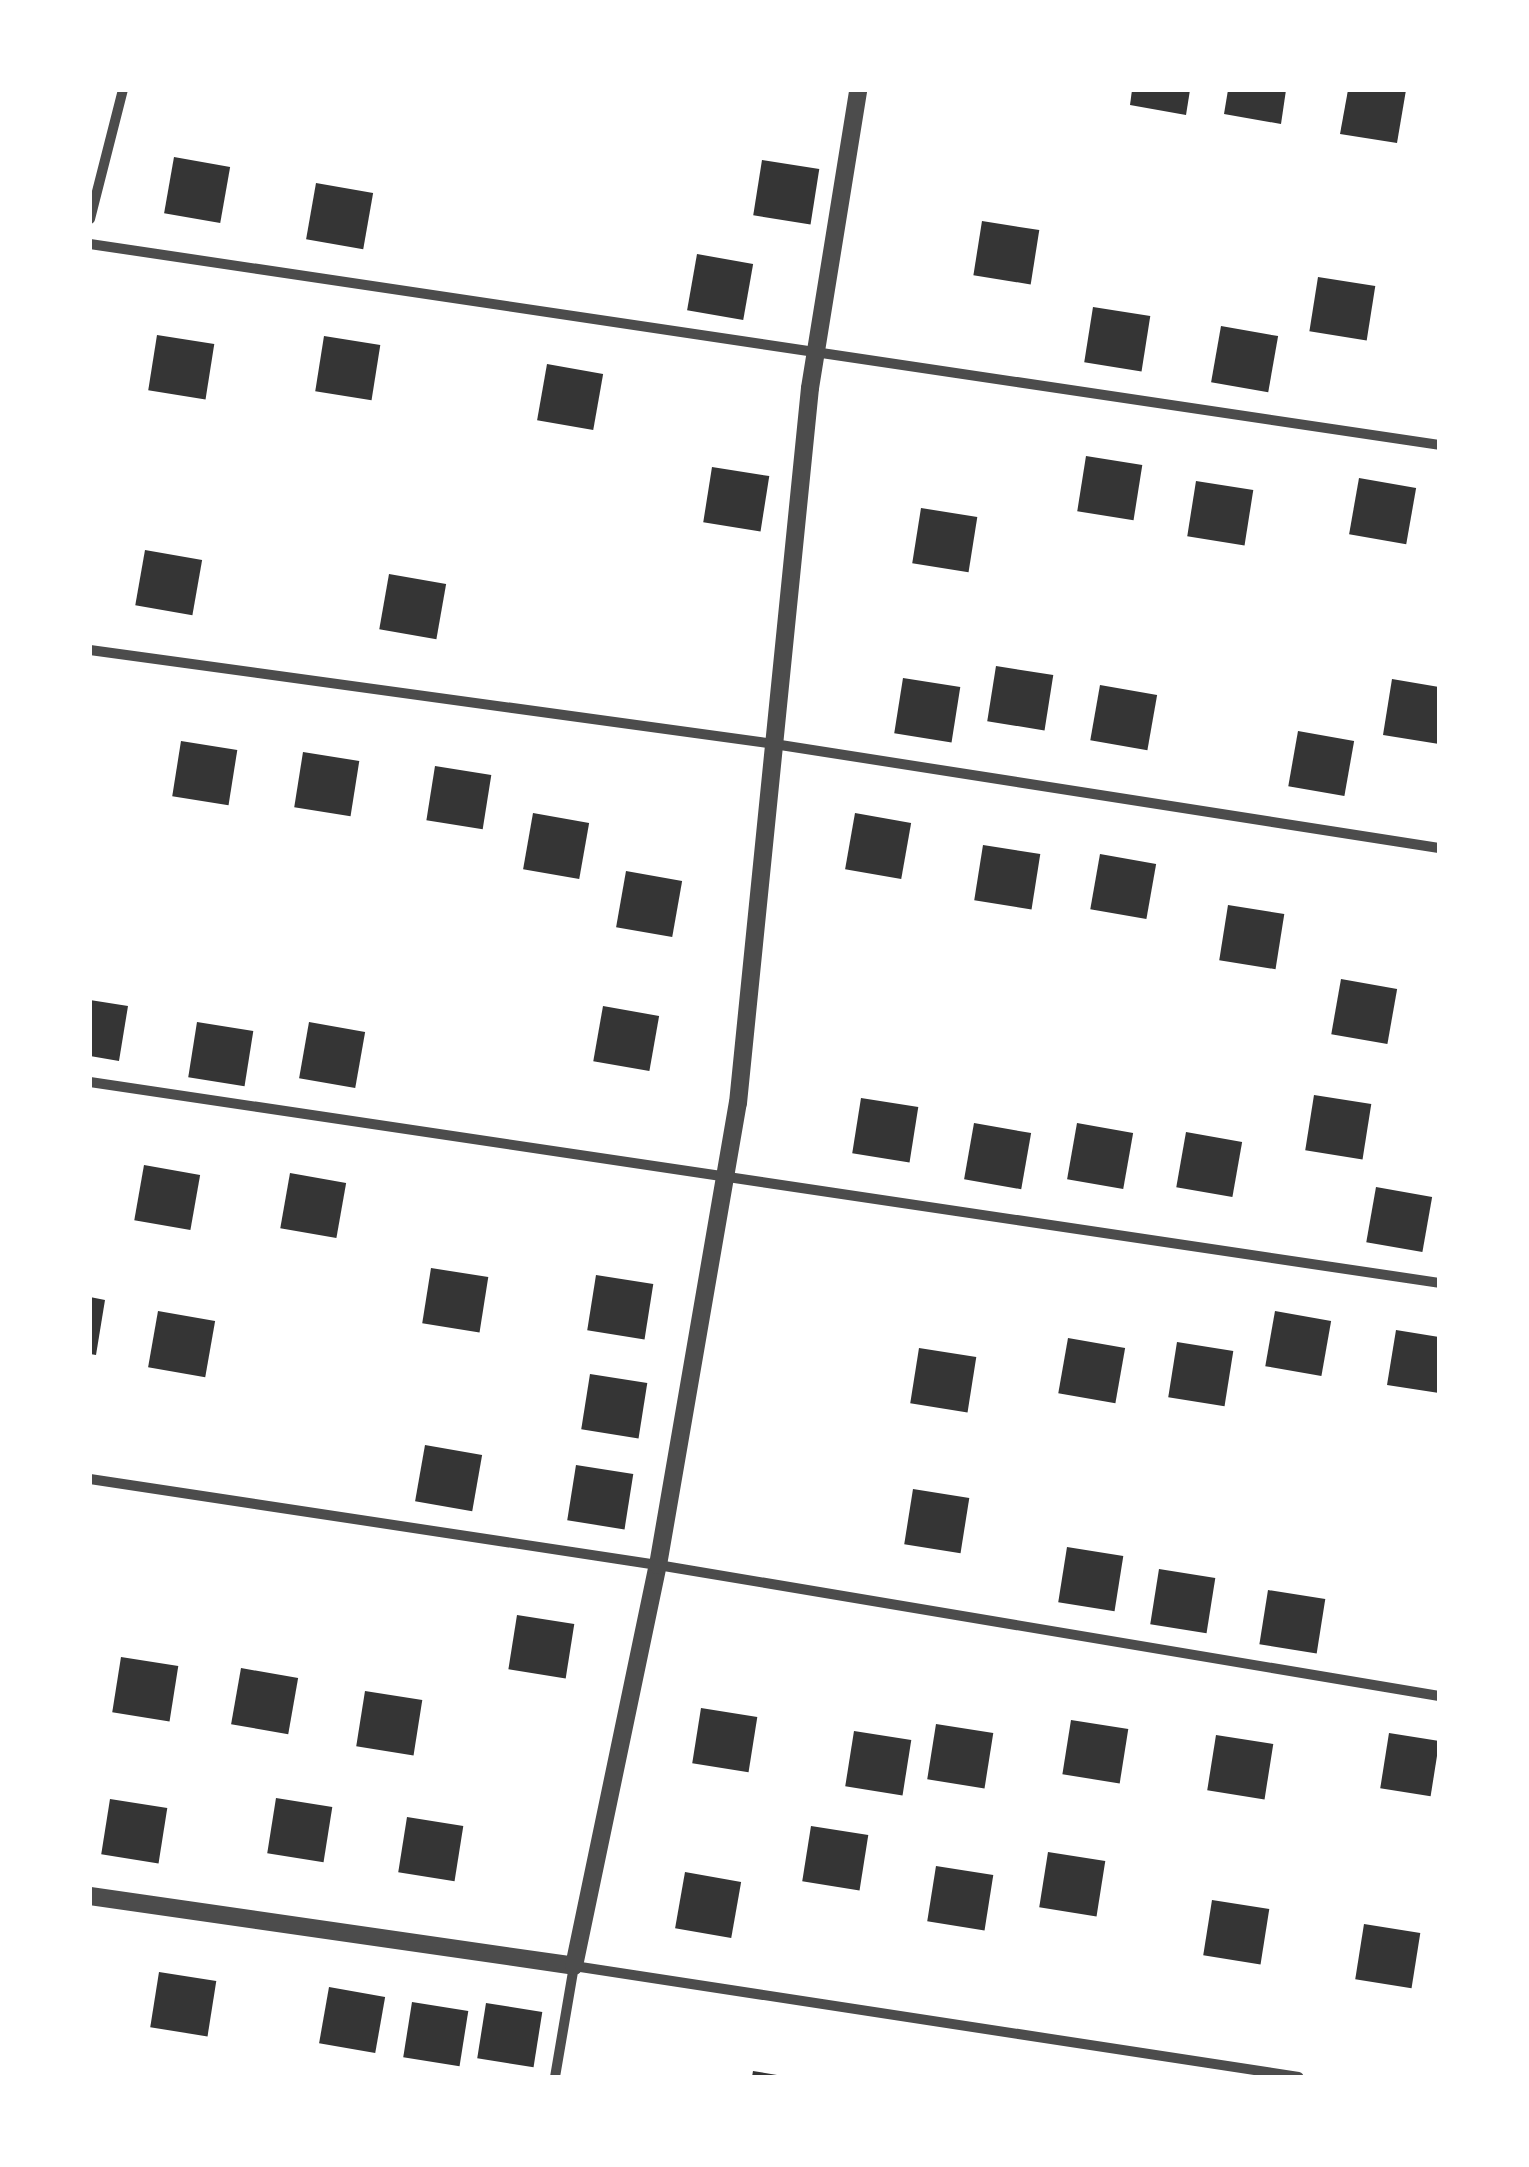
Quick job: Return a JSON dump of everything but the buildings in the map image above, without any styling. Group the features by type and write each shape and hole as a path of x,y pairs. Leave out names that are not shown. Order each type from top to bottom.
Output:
{"street":[{"path":"90,219 123,90"},
{"path":"555,2077 574,1966 658,1565 722,1174 738,1103 816,356 858,90"},
{"path":"90,244 816,356 1439,445"},
{"path":"90,650 774,744 1439,848"},
{"path":"90,1082 1439,1283"},
{"path":"90,1479 658,1565 1439,1696"},
{"path":"90,1896 1299,2077"}]}
